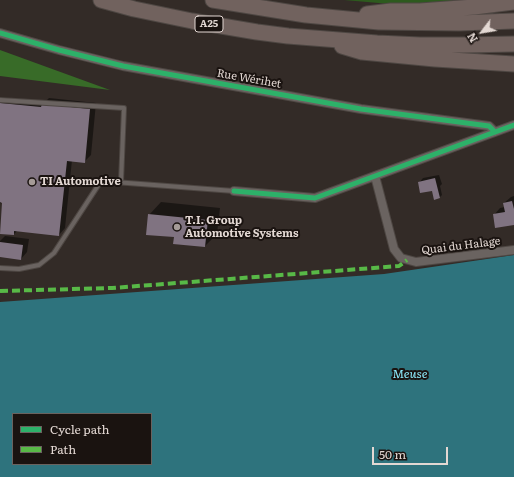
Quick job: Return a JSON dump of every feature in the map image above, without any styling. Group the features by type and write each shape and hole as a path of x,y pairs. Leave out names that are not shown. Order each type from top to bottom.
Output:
{"highway":[{"name":"A25","path":"101,0 149,12 219,26 318,39 420,45 514,44"},
{"name":"A25","path":"213,0 306,15 379,22 411,23 514,21"},
{"name":"A25","path":"347,19 367,14 391,11 474,7 514,2"},
{"name":"A25","path":"318,39 362,52 435,59 514,64"}],"street":[{"name":"Rue Wérihet","path":"0,33 123,66 361,109 488,126 495,132"},
{"path":"234,191 315,198 514,125"},
{"name":"Quai du Halage","path":"375,176 394,249 401,258 416,262 514,250"}],"lane":[{"path":"0,100 124,108 121,182"},
{"path":"0,268 19,269 39,265 54,253 101,181 234,191"}],"green space":[{"path":"344,0 471,0 456,3 390,4"},
{"path":"0,50 110,90 0,76"}],"water":[{"name":"Meuse","path":"514,255 514,477 0,477 0,302 384,274"}],"building":[{"name":"TI Automotive","path":"0,103 41,107 42,104 90,109 85,163 67,161 59,236 14,231 14,235 0,234 2,203 0,202"},
{"path":"435,178 440,198 434,200 432,191 420,193 418,182"},
{"path":"512,201 514,209 514,225 495,228 493,214 505,212 503,203"},
{"name":"T.I. Group Automotive Systems","path":"148,214 208,220 205,247 173,244 174,237 146,235"},
{"path":"0,242 23,245 21,260 0,257"}],"marked path":[{"path":"0,291 112,288 399,266 407,260"}],"cycle path":[{"path":"0,33 123,66 361,109 489,126 495,132"},
{"path":"234,191 315,198 514,125"}],"place":[{"name":"TI Automotive","path":"32,182"},
{"name":"T.I. Group Automotive Systems","path":"177,227"}]}
